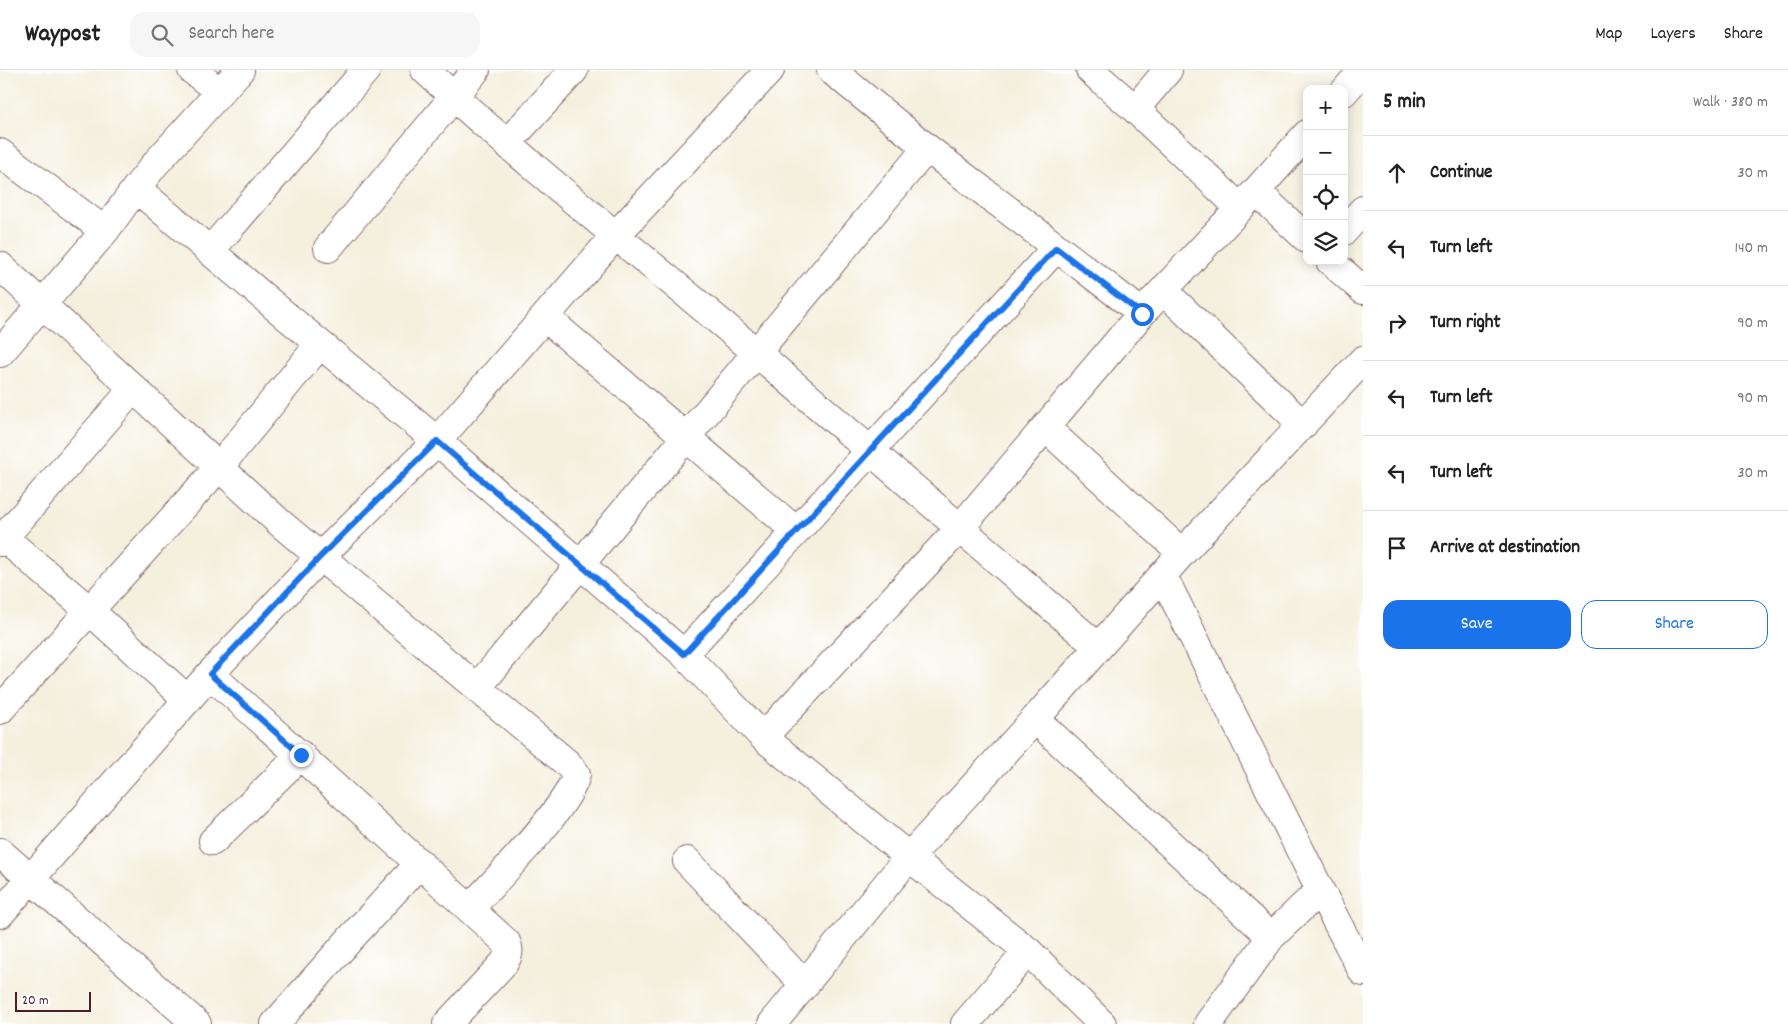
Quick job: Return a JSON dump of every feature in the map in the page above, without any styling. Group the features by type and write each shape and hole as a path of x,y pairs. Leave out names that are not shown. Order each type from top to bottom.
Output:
{"street":[{"path":"192,70 220,92"},
{"path":"1,349 105,231 156,163 240,70"},
{"path":"210,251 366,70"},
{"path":"425,70 615,236 756,352 1098,647"},
{"path":"328,248 476,70"},
{"path":"507,143 574,70"},
{"path":"0,914 210,674 320,557 437,441 615,236 770,70"},
{"path":"831,70 926,148 1142,314"},
{"path":"1090,70 1135,109 1248,200 1303,236"},
{"path":"1135,109 1168,70"},
{"path":"1348,87 1363,70"},
{"path":"763,738 960,528 1142,314 1303,138"},
{"path":"477,688 926,148"},
{"path":"0,153 105,231"},
{"path":"136,188 437,441 684,654 763,738 1028,951 1102,1024"},
{"path":"1348,227 1363,210"},
{"path":"684,654 1056,248"},
{"path":"1335,265 1363,290"},
{"path":"0,266 133,389 320,557 568,764 576,774 574,783 549,820 470,908"},
{"path":"1164,291 1303,425"},
{"path":"545,317 796,531"},
{"path":"0,710 219,467 320,344"},
{"path":"772,1024 909,857 1035,719 1182,553 1363,360"},
{"path":"133,389 2,540 89,610 188,700"},
{"path":"1046,428 1182,553"},
{"path":"1163,576 1363,972"},
{"path":"210,674 506,942 508,956 504,963 447,1024"},
{"path":"1035,719 1271,937"},
{"path":"214,841 301,755"},
{"path":"0,852 197,1024"},
{"path":"687,861 805,985"},
{"path":"275,1024 420,863"},
{"path":"1208,1024 1271,937 1320,890"},
{"path":"965,1024 1028,951"}],"route":[{"path":"301,755 210,674 320,557 437,441 684,654 1056,248 1142,314"}]}
